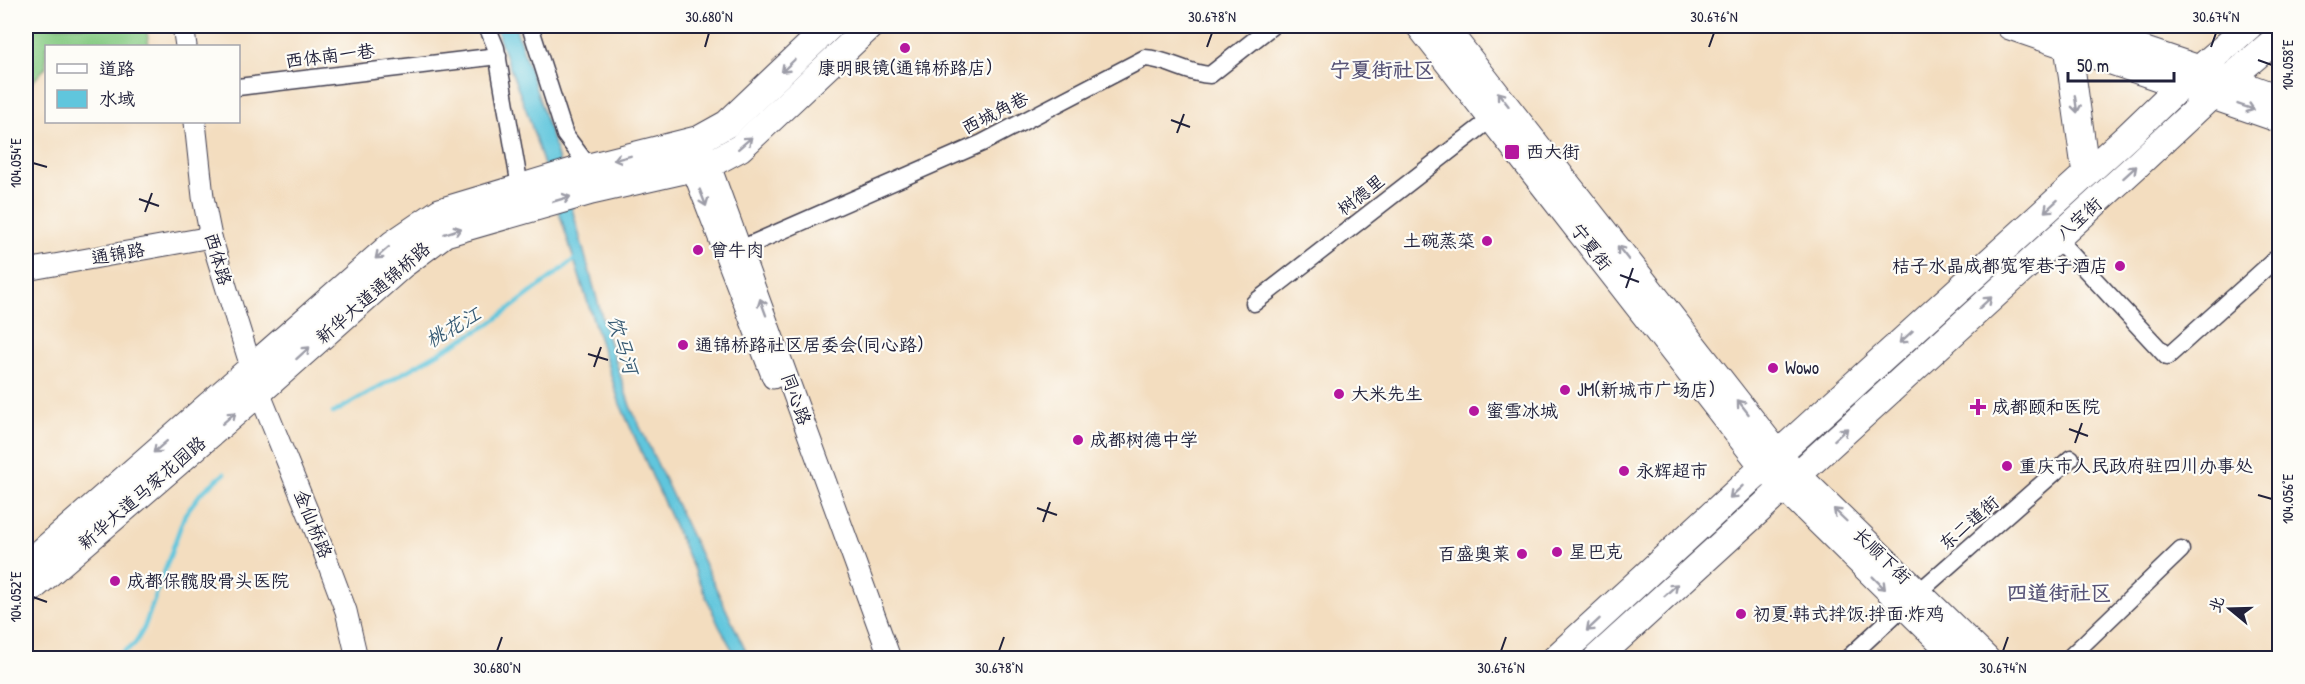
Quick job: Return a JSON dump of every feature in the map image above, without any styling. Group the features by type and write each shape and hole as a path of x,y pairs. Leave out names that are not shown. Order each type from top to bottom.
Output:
{"main road":[{"path":"587,176 692,141 727,124 830,26"},
{"path":"587,176 701,166 740,148 870,26"},
{"name":"宁夏街","path":"1418,26 1491,119 1771,460"},
{"name":"宁夏街","path":"1445,26 1771,460"},
{"path":"2010,26 2069,36 2189,77 2220,88 2280,119"},
{"name":"八宝街","path":"1771,460 2086,174 2189,77 2249,26"},
{"path":"2069,36 2086,174"},
{"name":"八宝街","path":"1790,481 2220,88 2280,36"},
{"path":"2220,88 2280,99"},
{"name":"新华大道通锦桥路","path":"256,380 393,244 440,212 527,193 587,176"},
{"name":"新华大道马家花园路","path":"26,566 256,380"},
{"name":"新华大道马家花园路","path":"26,593 256,380"},
{"path":"1556,658 1771,460"},
{"name":"长顺下街","path":"1771,460 1911,600 1987,658"},
{"path":"1597,658 1790,481"},
{"name":"长顺下街","path":"1911,600 1956,658"}],"street":[{"path":"183,26 186,45"},
{"path":"487,26 498,56 527,193"},
{"path":"530,26 565,135 587,176"},
{"name":"西城角巷","path":"733,252 982,143 1145,58 1157,59 1197,74 1210,75 1272,26"},
{"name":"西体南一巷","path":"240,87 498,56"},
{"name":"树德里","path":"1254,303 1491,119"},
{"name":"西体路","path":"195,123 203,197 211,237 256,380"},
{"path":"692,141 880,658"},
{"name":"通锦路","path":"26,270 211,237"},
{"path":"2057,239 2167,357 2280,255"},
{"name":"同心路","path":"733,252 890,658"},
{"name":"金仙桥路","path":"256,380 346,611 357,658"},
{"name":"东二道街","path":"1848,658 2071,458"},
{"path":"2069,658 2181,550"}],"green space":[{"path":"26,26 146,26 149,45 45,45 45,68 26,89"}],"water":[{"path":"497,26 515,26 555,147 605,328 630,406 749,658 737,658 719,626 620,404 528,115 499,39"}],"waterway":[{"name":"桃花江","path":"333,413 491,323 578,257"},
{"name":"桃花江","path":"114,658 134,645 144,628 185,514 201,493 224,474"}],"place":[{"name":"康明眼镜(通锦桥路店)","path":"905,48"},
{"name":"西大街","path":"1512,152"},
{"name":"土碗蒸菜","path":"1487,241"},
{"name":"曾牛肉","path":"698,250"},
{"name":"桔子水晶成都宽窄巷子酒店","path":"2120,266"},
{"name":"通锦桥路社区居委会(同心路)","path":"683,345"},
{"name":"Wowo","path":"1773,368"},
{"name":"JM(新城市广场店)","path":"1565,390"},
{"name":"大米先生","path":"1339,394"},
{"name":"成都颐和医院","path":"1978,407"},
{"name":"蜜雪冰城","path":"1474,411"},
{"name":"成都树德中学","path":"1078,440"},
{"name":"重庆市人民政府驻四川办事处","path":"2007,466"},
{"name":"永辉超市","path":"1624,471"},
{"name":"星巴克","path":"1557,552"},
{"name":"百盛奥莱","path":"1522,554"},
{"name":"成都保髋股骨头医院","path":"115,581"},
{"name":"初夏·韩式拌饭·拌面·炸鸡","path":"1741,614"}],"district":[{"name":"宁夏街社区","path":"1382,70"},
{"name":"四道街社区","path":"2059,593"}],"water label":[{"name":"饮马河","path":"623,345"}]}
